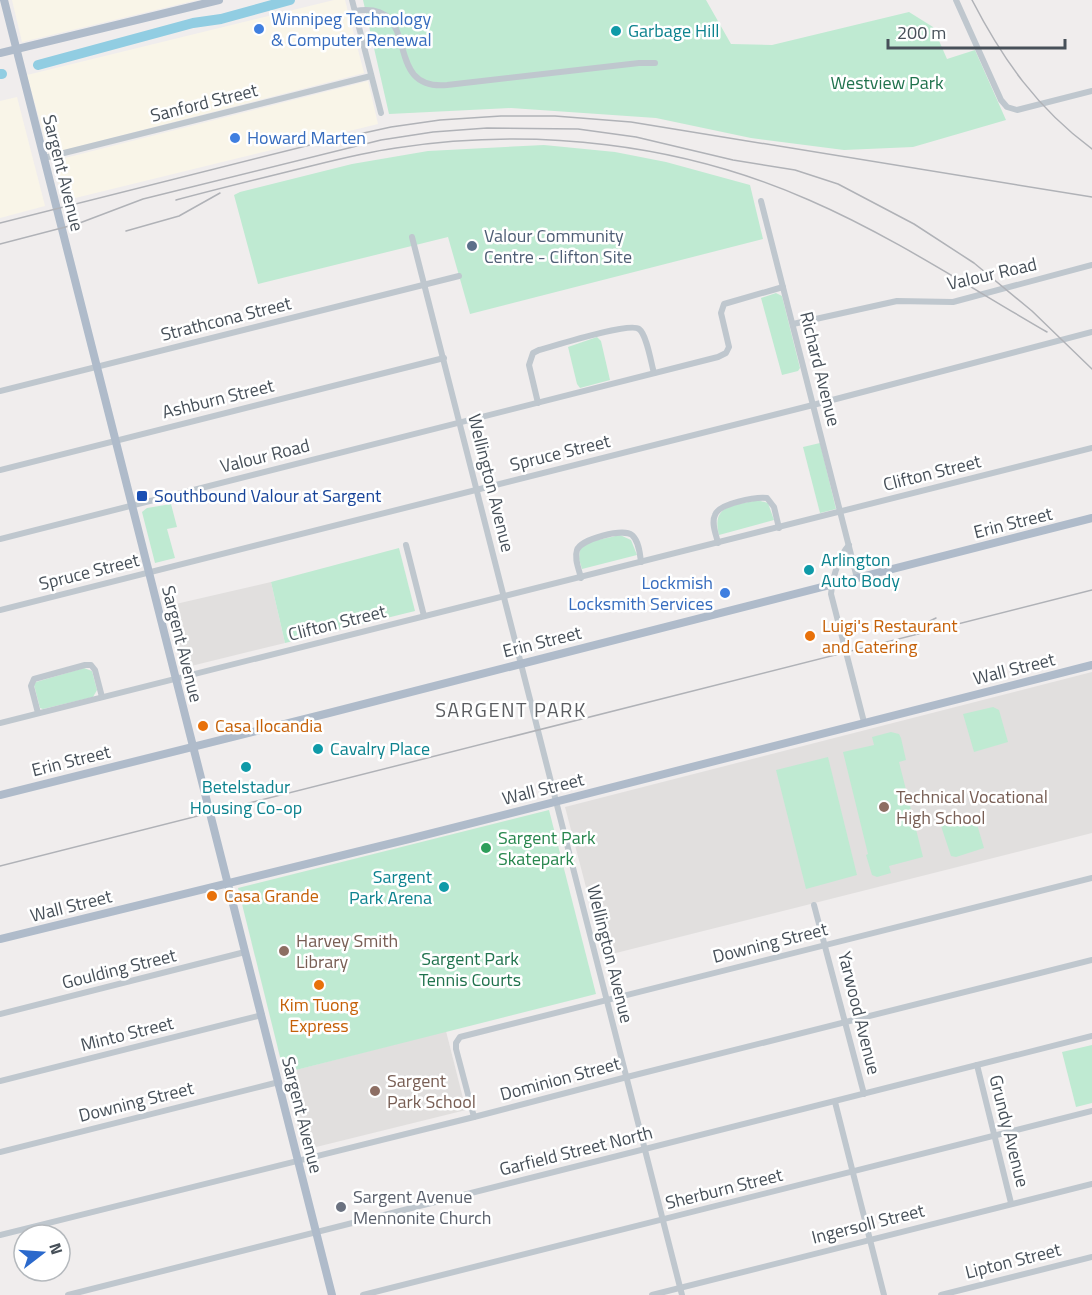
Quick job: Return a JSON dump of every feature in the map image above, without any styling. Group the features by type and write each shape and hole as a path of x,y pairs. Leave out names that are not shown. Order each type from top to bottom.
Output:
{"main road":[{"name":"Sargent Avenue","path":"4,0 332,1295"},
{"path":"0,53 219,0"},
{"name":"Erin Street","path":"0,795 1092,518"},
{"name":"Wall Street","path":"0,939 409,839 1092,665"}],"street":[{"path":"352,0 381,113"},
{"path":"956,0 1001,100 1007,108 1017,110 1092,91"},
{"path":"355,10 372,8 388,14 394,23 408,65 414,75 430,85 447,86 655,63"},
{"name":"Sanford Street","path":"44,158 371,76"},
{"name":"Richard Avenue","path":"761,201 857,578"},
{"name":"Wellington Avenue","path":"412,237 681,1291"},
{"name":"Valour Road","path":"793,324 897,301 953,302 1092,265"},
{"name":"Strathcona Street","path":"0,391 459,276"},
{"name":"Valour Road","path":"0,539 723,356 729,347 721,313 724,304 783,287"},
{"path":"538,403 529,365 533,353 618,329 632,327 640,330 654,373"},
{"name":"Spruce Street","path":"0,610 813,405 1092,332"},
{"name":"Ashburn Street","path":"0,470 444,358"},
{"name":"Clifton Street","path":"0,723 1092,448"},
{"path":"718,543 714,517 717,510 724,506 757,498 767,498 774,507 779,528"},
{"path":"581,578 576,553 579,545 587,540 626,532 635,539 641,562"},
{"path":"406,545 424,616"},
{"path":"849,545 844,551 832,584 831,594 864,722"},
{"path":"38,713 31,686 34,679 85,665 91,665 95,670 102,697"},
{"name":"Downing Street","path":"474,1118 456,1049 457,1040 463,1036 1092,878"},
{"name":"Yarwood Avenue","path":"814,905 864,1094"},
{"name":"Goulding Street","path":"0,1014 245,952"},
{"name":"Dominion Street","path":"0,1235 474,1118 627,1077 1092,960"},
{"name":"Minto Street","path":"0,1081 262,1015"},
{"name":"Garfield Street North","path":"68,1295 1092,1036"},
{"name":"Grundy Avenue","path":"977,1065 1011,1203"},
{"name":"Downing Street","path":"0,1152 279,1082"},
{"path":"835,1102 885,1295"},
{"name":"Sherburn Street","path":"363,1295 854,1173 1092,1111"},
{"name":"Ingersoll Street","path":"652,1295 681,1291 871,1238 1092,1184"},
{"name":"Lipton Street","path":"941,1295 1092,1257"}],"shaded area":[{"path":"12,0 197,0 22,42"},
{"path":"334,0 345,0 364,73 49,154 27,75"},
{"path":"368,81 378,124 63,201 53,161"},
{"path":"17,97 45,206 0,218 0,101"},
{"path":"271,582 285,643 183,668 167,606"},
{"name":"Technical Vocational High School","path":"1092,672 1092,833 604,956 565,807"},
{"name":"Sargent Park School","path":"446,1031 466,1110 304,1150 284,1073"}],"green space":[{"name":"Westview Park","path":"363,0 706,0 731,44 772,45 909,12 933,27 947,59 975,50 1006,120 913,147 844,150 751,138 656,118 511,108 389,114"},
{"path":"544,145 615,152 666,162 750,185 763,239 470,314 448,237 258,284 234,195 240,192 352,164 428,151"},
{"path":"776,293 782,296 800,368 798,371 782,375 761,298"},
{"path":"597,337 601,341 610,380 580,388 568,347"},
{"path":"820,443 836,509 820,513 803,447"},
{"path":"757,500 768,503 774,520 719,535 717,525 721,512 726,508"},
{"path":"171,504 177,527 167,529 175,558 155,563 142,512 147,508"},
{"path":"620,535 631,540 637,555 582,569 579,559 580,549 589,542"},
{"path":"399,548 415,611 285,643 271,582"},
{"path":"84,668 92,671 97,690 93,697 40,708 34,685 36,682"},
{"path":"993,707 999,710 1008,742 974,752 963,714"},
{"path":"891,732 899,734 901,738 906,760 899,762 923,857 889,866 891,873 877,877 872,875 866,855 868,854 843,752 874,745 872,737"},
{"path":"828,757 857,875 806,889 776,770"},
{"name":"Sargent Park Tennis Courts","path":"549,810 596,994 284,1073 238,888"},
{"path":"974,814 984,848 956,857 951,856 940,823"},
{"path":"1092,1045 1092,1103 1076,1107 1062,1052"}],"waterway":[{"path":"38,65 193,23 221,19 290,0"}],"railway":[{"path":"972,0 996,43 1023,82 1054,117 1092,149"},
{"path":"0,223 318,143 391,127 440,120 501,116 555,116 631,122 1092,197"},
{"path":"0,244 77,224 143,199 381,140 433,132 487,128 578,129 636,137 733,160 795,170 838,184 914,224 974,263 1032,311 1092,369"},
{"path":"176,200 343,158 396,148 501,139 554,140 606,145 658,153 710,165 809,200 870,229 1047,332"},
{"path":"126,231 179,216 220,193"},
{"path":"0,866 1092,590"},
{"path":"911,630 936,618"}],"place":[{"name":"Winnipeg Technology & Computer Renewal","path":"259,29"},
{"name":"Garbage Hill","path":"616,31"},
{"name":"Howard Marten","path":"235,138"},
{"name":"Valour Community Centre - Clifton Site","path":"472,246"},
{"name":"Southbound Valour at Sargent","path":"142,496"},
{"name":"Arlington Auto Body","path":"809,570"},
{"name":"Lockmish Locksmith Services","path":"725,593"},
{"name":"Luigi's Restaurant and Catering","path":"810,636"},
{"name":"Casa Ilocandia","path":"203,726"},
{"name":"Cavalry Place","path":"318,749"},
{"name":"Betelstadur Housing Co-op","path":"246,767"},
{"name":"Technical Vocational High School","path":"884,807"},
{"name":"Sargent Park Skatepark","path":"486,848"},
{"name":"Sargent Park Arena","path":"444,887"},
{"name":"Casa Grande","path":"212,896"},
{"name":"Harvey Smith Library","path":"284,951"},
{"name":"Kim Tuong Express","path":"319,985"},
{"name":"Sargent Park School","path":"375,1091"},
{"name":"Sargent Avenue Mennonite Church","path":"341,1207"}],"district":[{"name":"SARGENT PARK","path":"511,710"}]}
